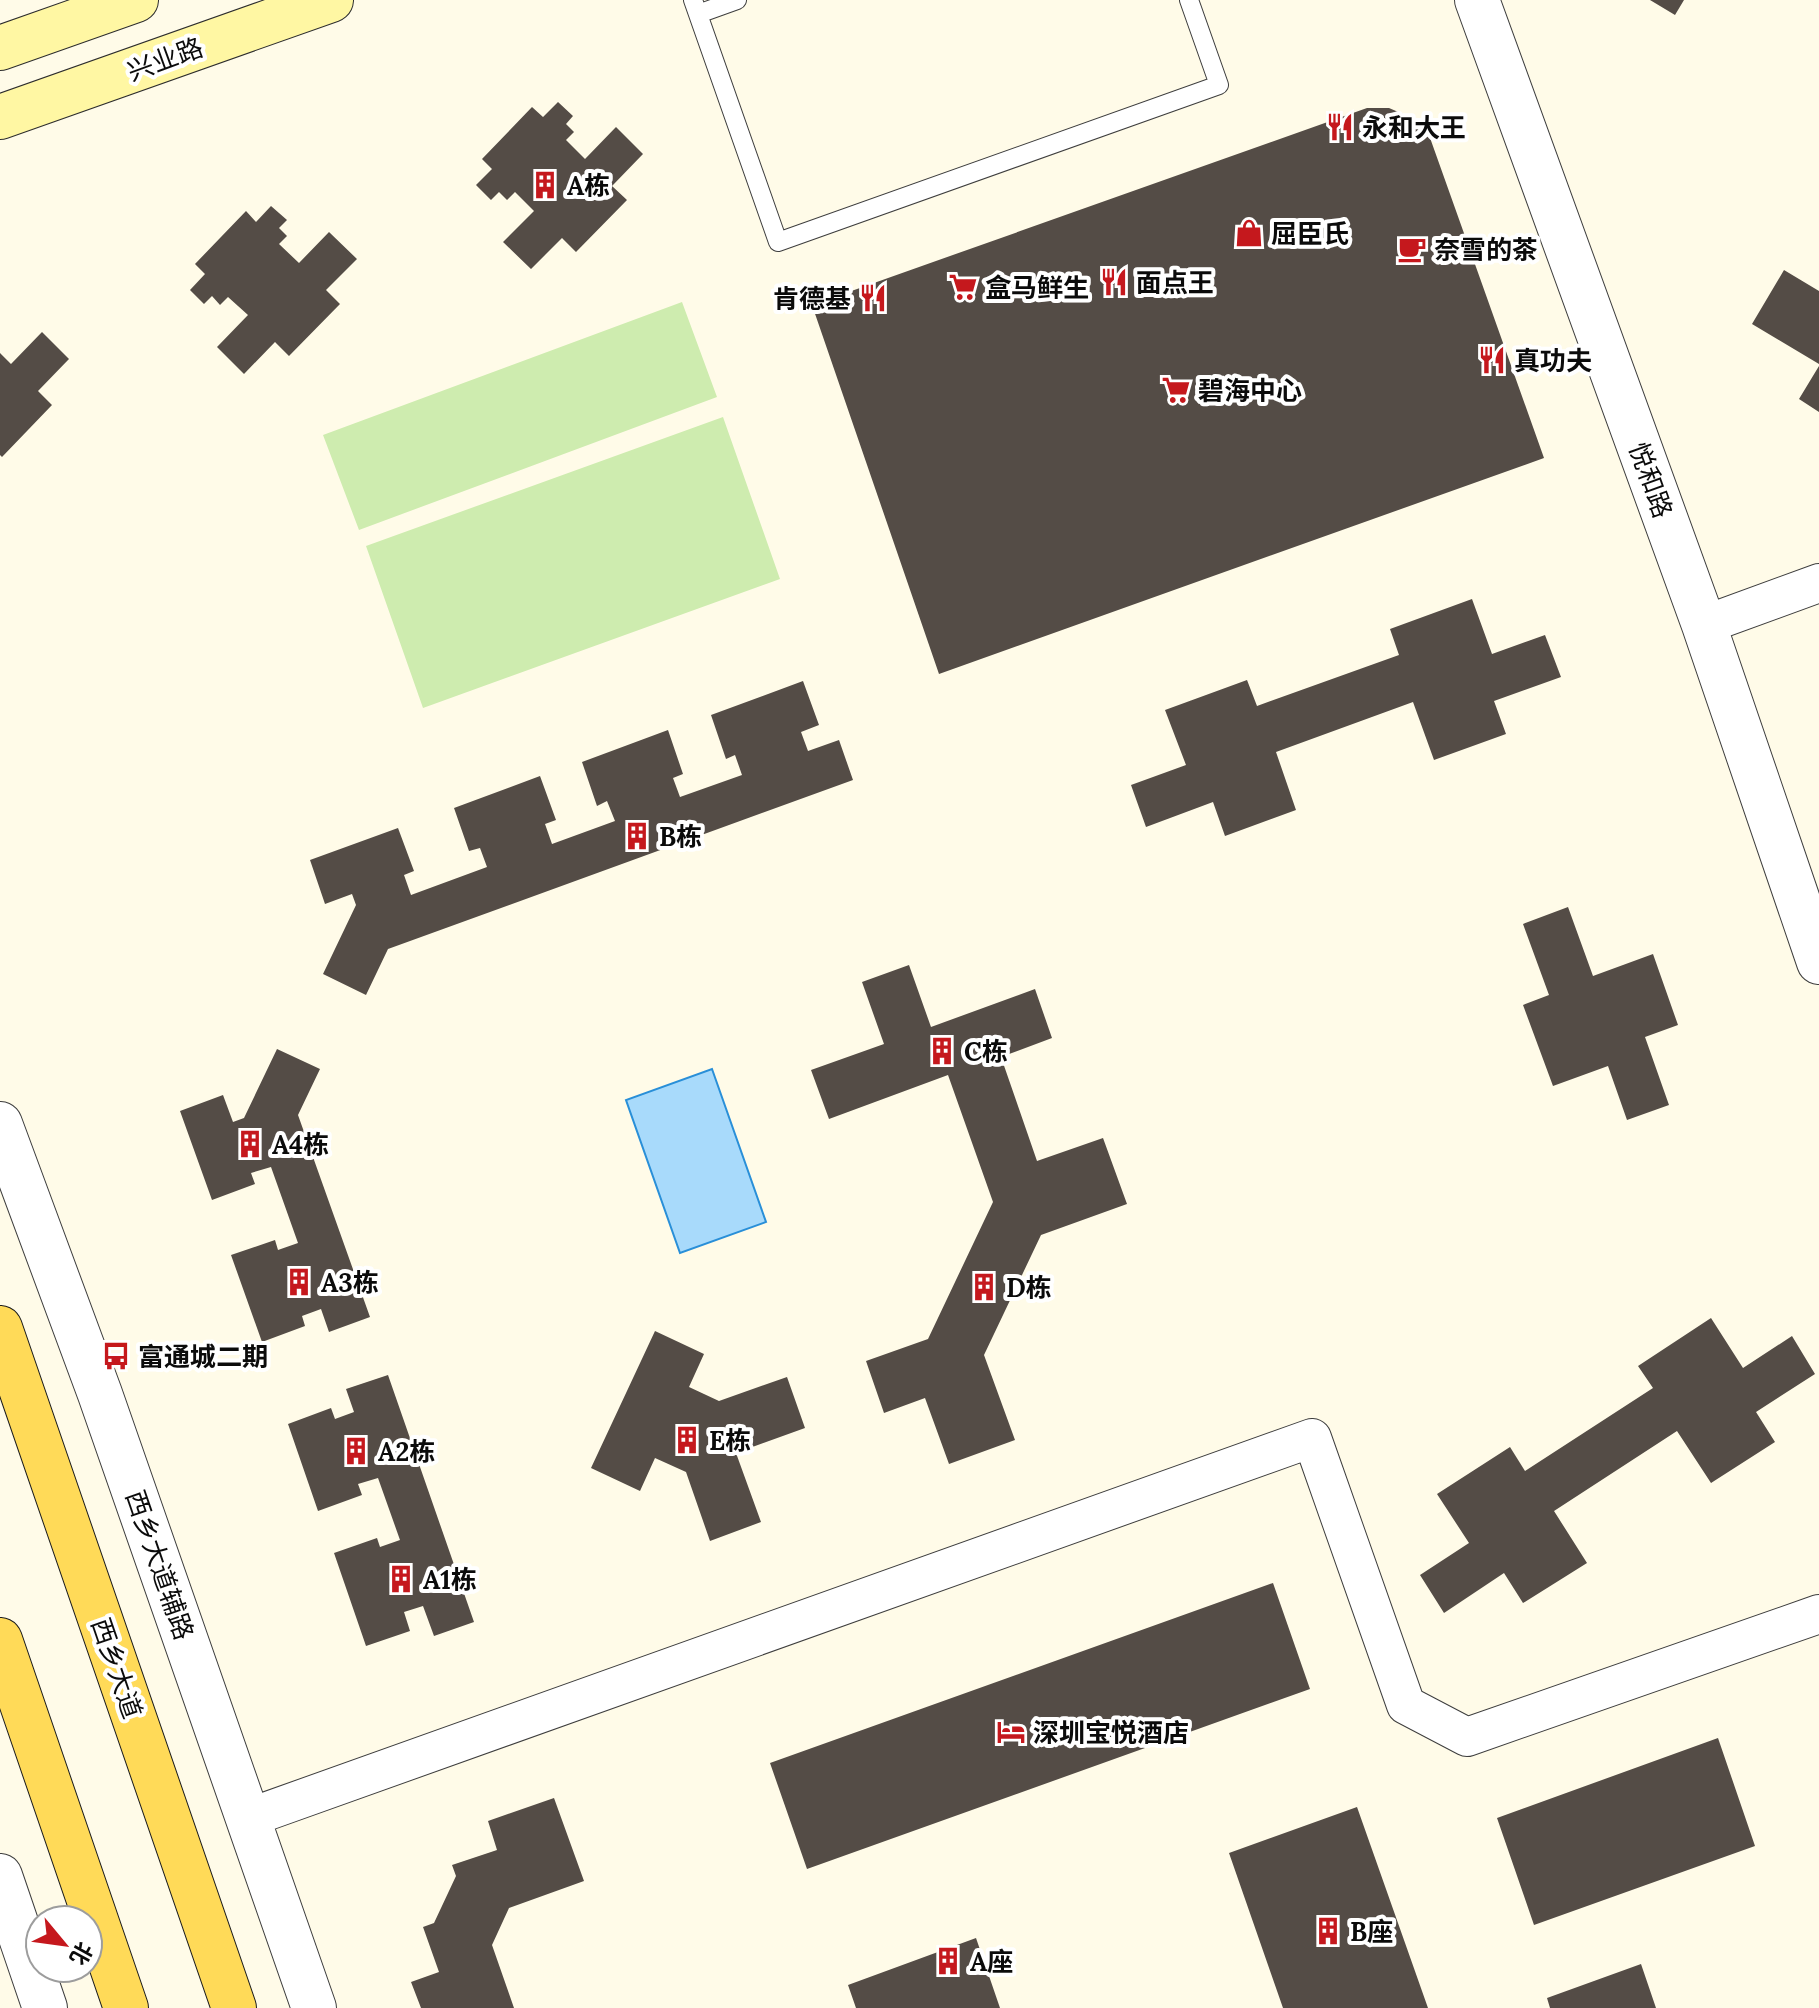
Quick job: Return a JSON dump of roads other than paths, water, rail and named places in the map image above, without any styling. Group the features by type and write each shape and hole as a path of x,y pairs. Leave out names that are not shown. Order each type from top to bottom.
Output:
{"main road":[{"path":"0,48 136,0"},
{"name":"兴业路","path":"0,117 331,0"},
{"name":"西乡大道","path":"0,1328 234,2008"},
{"path":"0,1640 126,2008"}],"street":[{"name":"悦和路","path":"1477,0 1704,625 1819,962"},
{"path":"1704,625 1819,583"},
{"name":"西乡大道辅路","path":"0,1124 100,1394 314,2008"},
{"path":"248,1818 1312,1438 1406,1705 1467,1737 1819,1614"},
{"path":"0,1876 45,2008"}],"lane":[{"path":"737,0 695,7 778,242 1219,85 1189,0"}],"water":[{"path":"712,1069 766,1222 680,1253 626,1100"}],"place":[{"name":"永和大王","path":"1340,127"},
{"name":"A栋","path":"545,185"},
{"name":"屈臣氏","path":"1249,233"},
{"name":"奈雪的茶","path":"1412,249"},
{"name":"面点王","path":"1114,282"},
{"name":"盒马鲜生","path":"963,287"},
{"name":"肯德基","path":"873,298"},
{"name":"真功夫","path":"1492,360"},
{"name":"碧海中心","path":"1176,390"},
{"name":"B栋","path":"637,836"},
{"name":"C栋","path":"942,1051"},
{"name":"A4栋","path":"250,1144"},
{"name":"A3栋","path":"299,1282"},
{"name":"D栋","path":"984,1287"},
{"name":"富通城二期","path":"116,1356"},
{"name":"E栋","path":"687,1440"},
{"name":"A2栋","path":"356,1451"},
{"name":"A1栋","path":"401,1579"},
{"name":"深圳宝悦酒店","path":"1011,1732"},
{"name":"B座","path":"1328,1931"},
{"name":"A座","path":"948,1961"}]}
